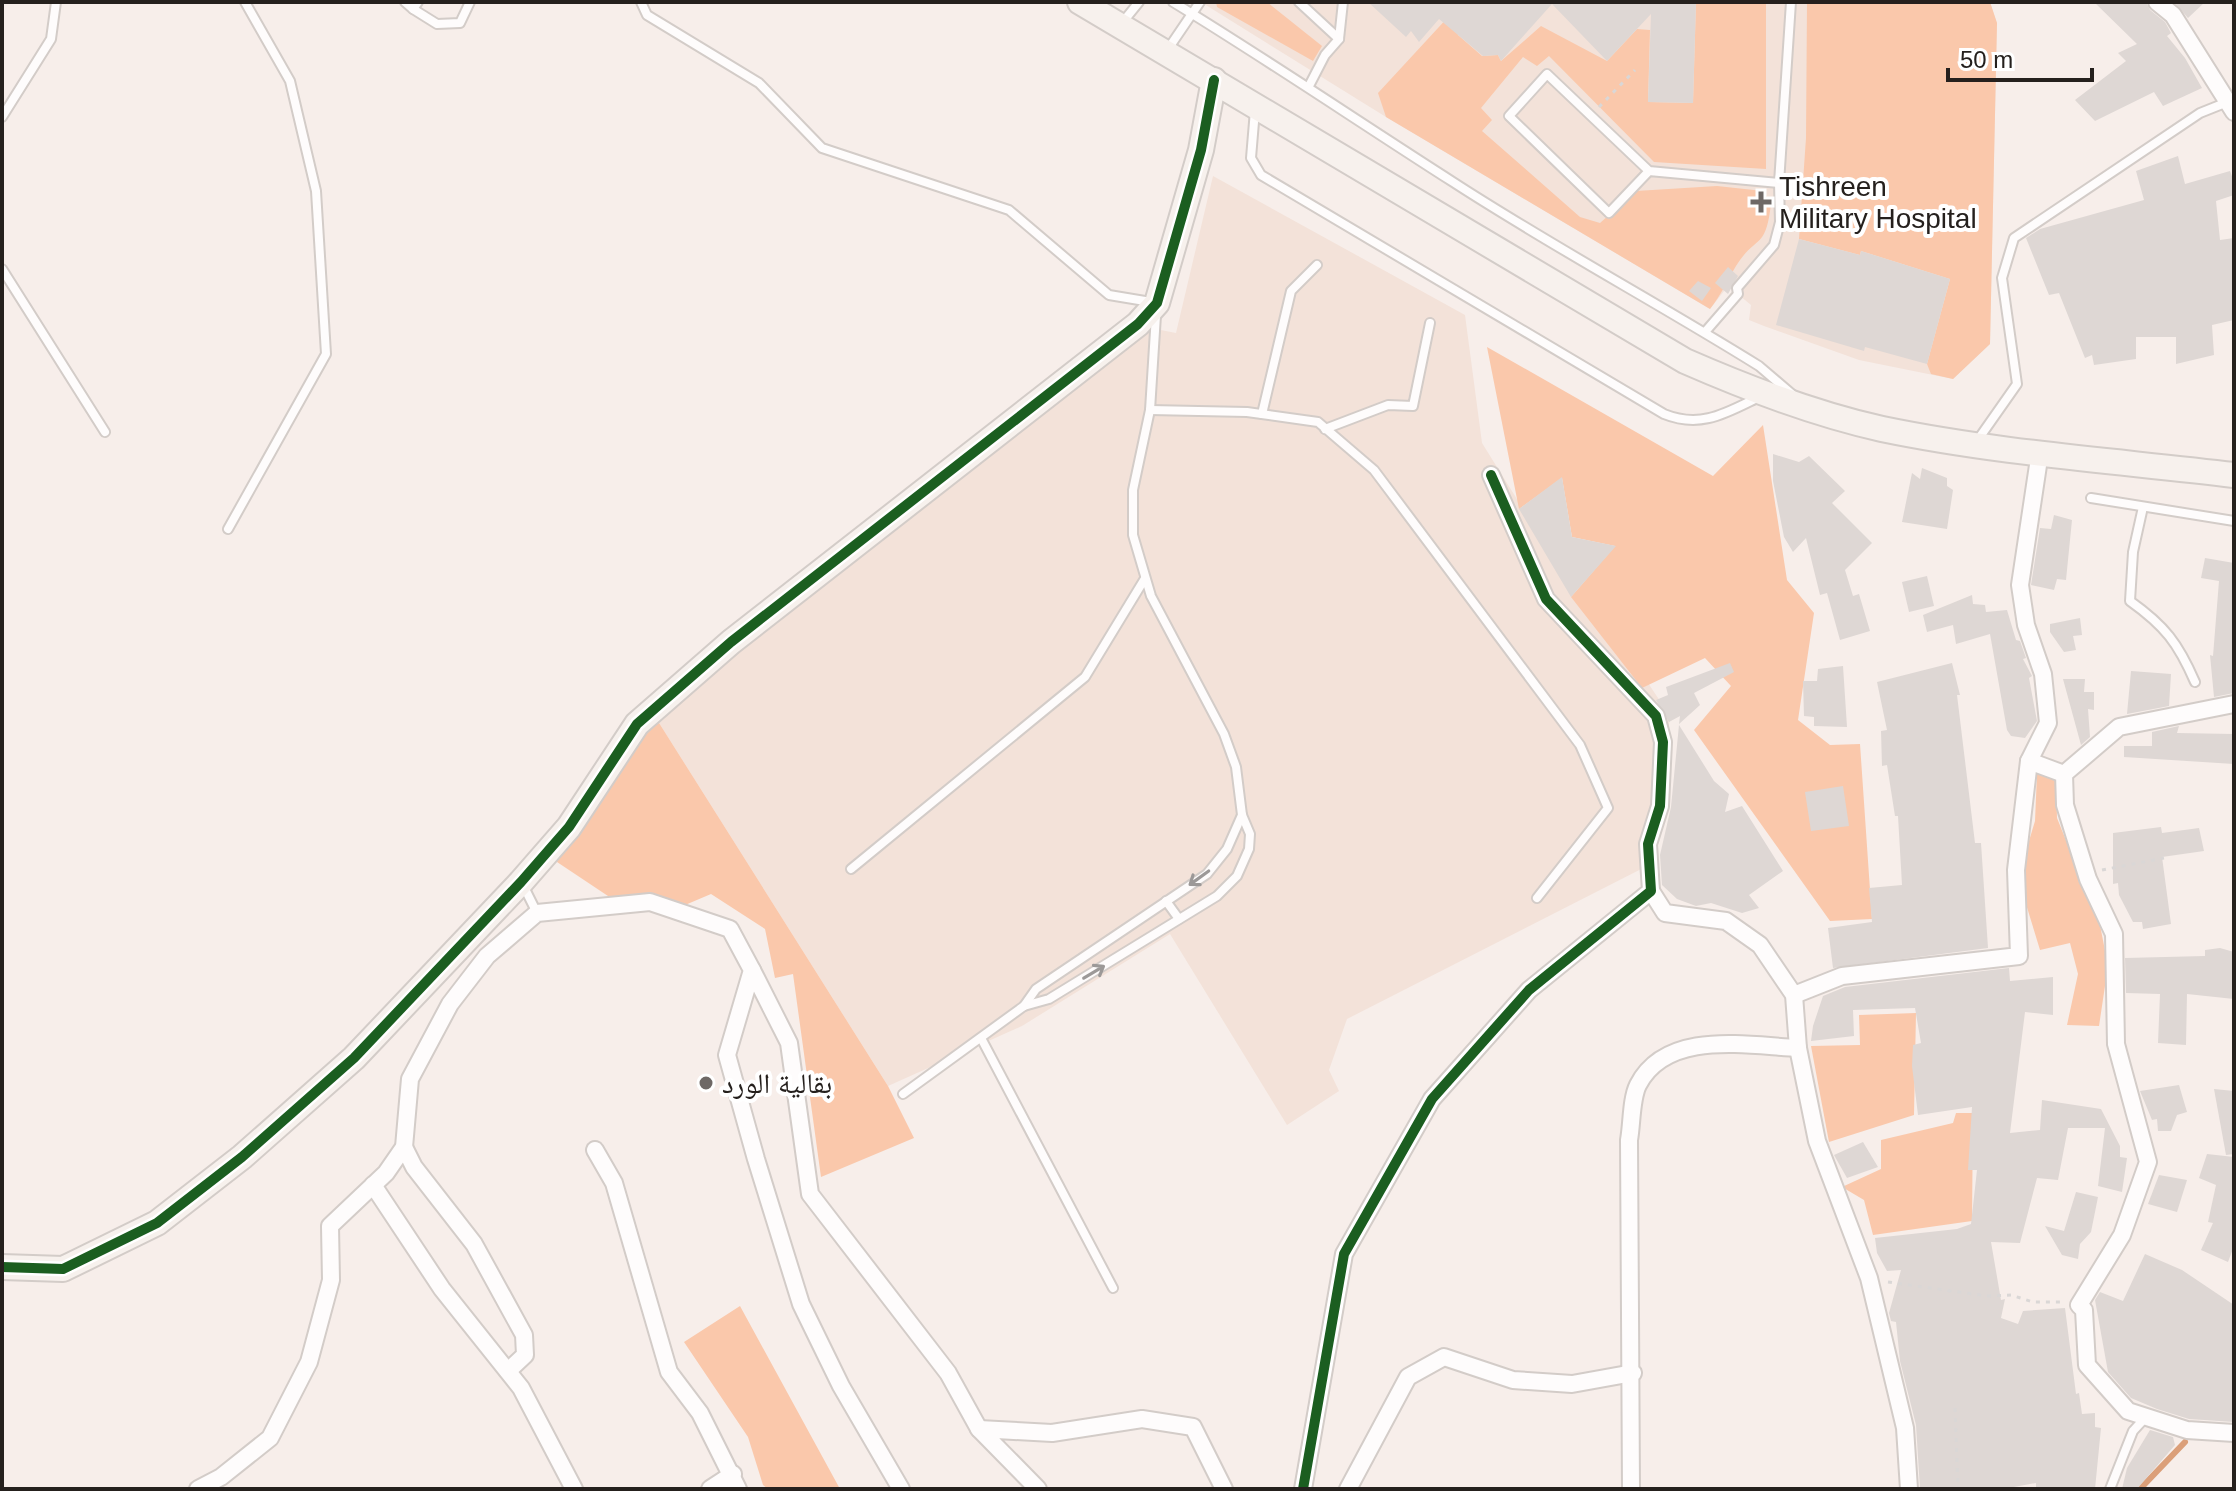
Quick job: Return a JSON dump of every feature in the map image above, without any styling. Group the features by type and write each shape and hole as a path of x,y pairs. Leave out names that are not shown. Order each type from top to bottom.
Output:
{"street":[{"path":"1080,2 1685,361 1765,394 1803,408 1882,429 1974,445 2234,475"},
{"path":"2157,2 2173,15 2232,106"},
{"path":"2,1267 63,1269 157,1223 242,1157 354,1058 521,882 569,827 637,724 731,642 1138,324 1157,303 1201,150 1214,80"},
{"path":"1794,995 1842,976 2019,956 2016,870 2029,761 2048,723 2043,674 2026,625 2020,585 2040,452"},
{"path":"1491,475 1546,599 1656,716 1663,742 1660,806 1648,844 1651,891 1665,913 1726,921 1760,945 1794,995 1798,1048 1817,1141 1869,1278 1905,1428 1909,1489"},
{"path":"2064,774 2119,727 2234,704"},
{"path":"2029,761 2064,774"},
{"path":"2064,774 2065,805 2086,873 2114,934 2116,1044 2148,1162 2122,1235 2079,1305 2084,1310 2087,1365 2128,1411 2187,1430 2234,1433"},
{"path":"1303,1489 1344,1254 1432,1099 1529,990 1651,891"},
{"path":"508,1371 525,1355 524,1335 474,1244 414,1167 404,1147 410,1079 450,1004 487,956 537,913 650,902 730,929 789,1043 810,1194 948,1373 979,1429 1038,1489"},
{"path":"752,970 727,1055 756,1159 801,1304 841,1386 901,1489"},
{"path":"1631,1489 1633,1373 1629,1140 1638,1086 1657,1062 1683,1048 1798,1048"},
{"path":"198,1489 221,1477 270,1438 309,1362 331,1280 330,1226 373,1185 404,1147"},
{"path":"595,1150 614,1183 669,1372 700,1413 736,1482 710,1489"},
{"path":"373,1185 442,1289 521,1388 574,1489"},
{"path":"1348,1489 1408,1377 1444,1357 1513,1380 1572,1384 1633,1373"},
{"path":"979,1429 1052,1433 1142,1419 1193,1427 1224,1489"}],"lane":[{"path":"2,117 51,39 56,2"},
{"path":"228,529 326,354 316,191 290,81 245,2"},
{"path":"412,4 437,24 460,23 470,2"},
{"path":"641,2 647,15 759,83 822,148 1009,210 1109,295 1157,303 1150,410 1132,512 1135,547 1144,580 1224,734 1236,767 1242,815 1250,834 1245,863 1217,896 1049,999 1024,1006"},
{"path":"1121,24 1139,2"},
{"path":"1173,2 1238,46 1309,86 1453,183 1774,376 1803,408"},
{"path":"1166,52 1200,2"},
{"path":"1299,2 1339,39"},
{"path":"1309,86 1325,55 1339,39 1343,2"},
{"path":"1705,332 1738,294 1737,288 1755,263 1774,245 1780,222 1779,183 1791,2"},
{"path":"1649,171 1609,213 1509,116 1547,74 1649,171 1779,183"},
{"path":"1256,105 1251,158 1261,175 1664,414 1685,421 1710,420 1765,394"},
{"path":"1974,445 2017,384 2002,278 2014,238 2200,113 2232,106"},
{"path":"1262,414 1291,291 1317,265"},
{"path":"2,269 105,432"},
{"path":"1325,429 1388,405 1413,406 1430,323"},
{"path":"1150,410 1262,414 1318,422 1374,470 1580,745 1608,808 1537,898"},
{"path":"2091,498 2234,521"},
{"path":"2143,507 2133,552 2130,601 2162,624 2183,653 2195,682"},
{"path":"851,869 1085,677 1144,580"},
{"path":"903,1094 1024,1006 1036,989 1214,866 1233,840 1242,815"},
{"path":"521,882 537,913"},
{"path":"1166,901 1179,919"},
{"path":"981,1038 1113,1288"},
{"path":"2110,1489 2133,1431 2147,1417"}],"path":[{"path":"1591,116 1635,70"},
{"path":"2086,873 2164,858"},
{"path":"1869,1278 2079,1305"},
{"path":"1955,1408 1958,1489"}],"shaded area":[{"name":"Tishreen Military Hospital","path":"1201,2 1990,2 1997,23 1990,344 1953,379 1859,360 1749,320 1751,305 1728,286 1710,309 1386,117"},
{"path":"1216,2 1267,2 1322,46 1313,61 1217,7"},
{"path":"1462,2 1479,2 1458,35 1482,56 1498,55 1501,61 1541,26 1607,61 1637,29 1650,30 1648,102 1693,103 1696,2 1766,2 1766,169 1654,162 1549,56 1537,66 1523,57 1481,108 1492,120 1482,131 1580,217 1600,223 1636,191 1717,186 1763,191 1771,203 1763,236 1743,256 1710,309 1386,117 1378,93"},
{"path":"1807,2 1990,2 1997,23 1990,344 1953,379 1931,374 1927,364 1950,279 1861,251 1860,255 1799,239 1806,138"},
{"path":"1213,176 1465,315 1482,443 1573,589 1644,677 1670,716 1653,863 1347,1019 1329,1070 1339,1091 1287,1125 1170,934 1022,1026 888,1086 649,707 1135,325 1176,333"},
{"path":"1487,347 1713,476 1763,425 1787,580 1814,613 1798,720 1830,745 1860,744 1872,919 1830,921 1694,730 1731,686 1705,658 1642,688 1571,597 1615,546 1572,537 1562,478 1519,509"},
{"path":"649,707 888,1086 914,1138 821,1177 793,974 775,978 765,929 711,894 678,908 608,896 542,852"},
{"path":"2037,774 2056,778 2057,818 2100,925 2108,966 2099,1026 2067,1025 2078,974 2070,943 2040,950 2018,878 2035,821"},
{"path":"1916,1013 1914,1115 1829,1142 1811,1046 1860,1045 1859,1015"},
{"path":"1956,1113 1973,1113 1972,1221 1873,1235 1864,1200 1842,1187 1881,1169 1881,1140 1953,1123"},
{"path":"740,1306 840,1489 768,1489 763,1485 748,1437 684,1342"}],"building":[{"path":"1368,2 1696,2 1693,103 1648,102 1651,14 1607,61 1552,4 1501,61 1498,55 1483,56 1439,19 1419,42 1411,31 1406,37"},
{"path":"2094,2 2146,2 2150,10 2165,22 2171,33 2167,36 2185,58 2202,88 2163,106 2154,92 2095,121 2075,100 2126,61 2118,53 2137,44"},
{"path":"2174,2 2205,2 2188,18"},
{"path":"2178,156 2185,184 2230,171 2234,182 2234,195 2216,201 2220,240 2234,238 2234,320 2212,325 2214,355 2176,364 2176,337 2136,337 2136,359 2094,365 2092,355 2085,358 2059,293 2049,295 2026,238 2040,229 2144,200 2136,171"},
{"path":"1799,239 1860,255 1861,251 1950,279 1927,364 1865,347 1864,351 1776,325"},
{"path":"1728,267 1738,276 1728,294 1715,283"},
{"path":"1698,281 1711,288 1702,301 1689,291"},
{"path":"1773,454 1799,462 1809,456 1845,491 1832,503 1872,543 1845,570 1853,596 1859,594 1870,631 1840,640 1827,593 1820,595 1806,538 1793,552 1784,537 1773,481"},
{"path":"1922,468 1947,478 1947,486 1953,490 1947,529 1902,522 1912,473 1920,479"},
{"path":"1562,477 1572,537 1616,546 1571,597 1519,509"},
{"path":"2054,515 2072,520 2066,580 2057,579 2054,590 2031,585 2040,528 2051,529"},
{"path":"2205,558 2234,563 2234,693 2214,697 2210,655 2213,656 2219,581 2201,578"},
{"path":"1927,576 1934,606 1909,612 1902,582"},
{"path":"1972,595 1973,604 1985,605 1986,612 2007,610 2016,640 2020,641 2026,658 2023,659 2032,676 2029,678 2037,721 2025,738 2011,736 2007,730 1990,634 1956,644 1953,625 1927,632 1923,615"},
{"path":"2080,618 2082,635 2073,636 2076,650 2064,652 2050,632 2050,624"},
{"path":"1730,663 1734,672 1694,693 1700,705 1679,724 1680,716 1669,722 1656,700 1668,695 1666,687"},
{"path":"1952,663 1960,695 1957,695 1975,843 1981,843 1988,948 1833,968 1828,928 1872,922 1869,888 1902,885 1898,816 1895,816 1887,765 1882,766 1881,731 1887,730 1877,682"},
{"path":"1843,666 1847,727 1814,726 1814,717 1804,716 1803,681 1817,681 1818,669"},
{"path":"2131,671 2171,674 2169,706 2127,714"},
{"path":"2063,679 2085,679 2084,692 2094,692 2094,710 2088,709 2090,737 2081,745"},
{"path":"1679,725 1714,781 1729,794 1725,812 1742,806 1783,871 1749,895 1759,908 1742,913 1711,903 1696,906 1677,899 1662,885 1660,855 1671,807"},
{"path":"2179,726 2177,733 2234,734 2234,764 2124,757 2124,746 2152,746 2152,732"},
{"path":"1843,786 1849,826 1811,831 1805,792"},
{"path":"2161,827 2162,833 2199,828 2204,851 2162,857 2171,924 2143,929 2142,922 2133,922 2119,895 2118,883 2113,884 2113,833"},
{"path":"2220,948 2234,952 2234,999 2187,994 2186,1045 2158,1043 2160,994 2126,993 2125,958 2205,956 2205,950"},
{"path":"2009,968 2010,981 2053,977 2053,1015 2025,1012 2010,1133 2040,1130 2042,1100 2101,1109 2120,1146 2120,1157 2127,1158 2122,1192 2098,1186 2105,1128 2068,1128 2058,1180 2037,1178 2020,1243 1991,1242 2001,1300 2005,1299 2001,1318 2018,1324 2023,1311 2065,1308 2076,1394 2079,1393 2082,1414 2095,1413 2095,1427 2101,1428 2095,1489 2036,1489 2036,1483 2003,1489 1920,1489 1916,1425 1900,1361 1896,1322 1891,1321 1889,1313 1901,1270 1887,1271 1877,1253 1875,1238 1957,1229 1971,1224 1977,1170 1968,1170 1972,1107 1918,1115 1912,1066 1913,1045 1921,1043 1915,1008 1853,1010 1854,1036 1811,1041 1813,1026 1823,996 1845,987"},
{"path":"2179,1085 2187,1112 2177,1115 2171,1131 2158,1131 2157,1119 2152,1120 2140,1091"},
{"path":"2214,1089 2234,1091 2234,1154 2226,1155"},
{"path":"1863,1142 1878,1167 1847,1178 1834,1155"},
{"path":"2207,1154 2234,1157 2234,1246 2228,1262 2201,1250 2213,1223 2208,1222 2216,1185 2199,1178"},
{"path":"2159,1175 2187,1180 2177,1212 2148,1204"},
{"path":"2076,1192 2098,1197 2091,1232 2080,1244 2078,1259 2062,1255 2045,1226 2064,1231"},
{"path":"2145,1254 2182,1270 2234,1305 2234,1422 2189,1419 2157,1409 2131,1398 2108,1372 2095,1300 2100,1292 2123,1301"},
{"path":"2150,1430 2173,1437 2175,1445 2137,1489 2122,1489 2127,1468"}],"waterway":[{"path":"2140,1489 2185,1442"}],"cycle path":[{"path":"2,1267 63,1269 157,1223 242,1157 354,1058 521,882 569,827 637,724 731,642 1138,324 1157,303 1201,150 1214,80"},
{"path":"1303,1489 1344,1254 1432,1099 1529,990 1651,891 1648,844 1660,806 1663,742 1656,716 1546,599 1491,475"}],"place":[{"name":"Tishreen Military Hospital","path":"1761,202"},
{"name":"بقالية الورد","path":"706,1083"}]}
